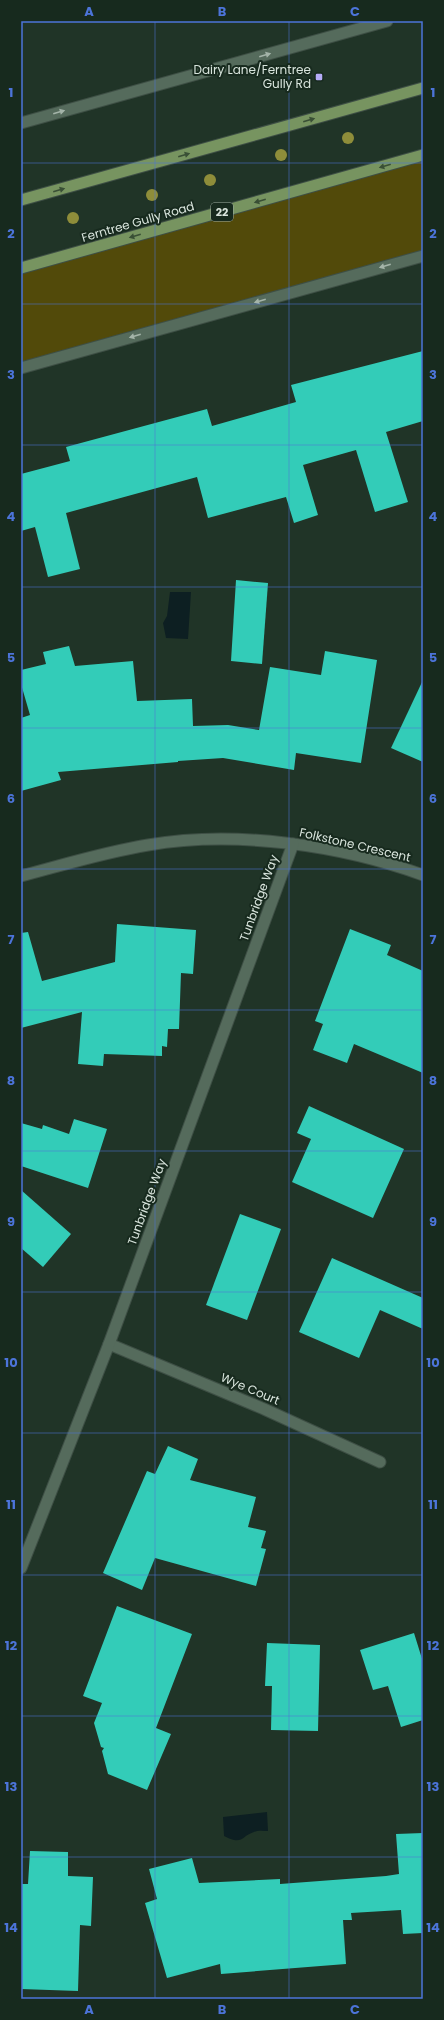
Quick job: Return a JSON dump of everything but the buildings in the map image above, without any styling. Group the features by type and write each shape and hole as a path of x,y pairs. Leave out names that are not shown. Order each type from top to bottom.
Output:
{"main road":[{"path":"21,200 423,88"},
{"name":"Ferntree Gully Road","path":"21,268 423,155"}],"street":[{"path":"21,123 388,21"},
{"path":"21,368 423,256"},
{"name":"Folkstone Crescent","path":"21,876 100,854 149,844 195,840 244,840 293,844 362,857 423,875"},
{"name":"Tunbridge Way","path":"21,1568 109,1344 293,844"},
{"name":"Wye Court","path":"109,1344 264,1409 380,1462"}],"shaded area":[{"path":"423,155 423,256 21,368 21,268"},
{"path":"170,592 191,592 188,639 166,638 163,623 167,616"},
{"path":"267,1812 268,1831 256,1831 238,1840 230,1839 224,1836 223,1817"}],"place":[{"name":"Dairy Lane/Ferntree Gully Rd","path":"319,77"}]}
